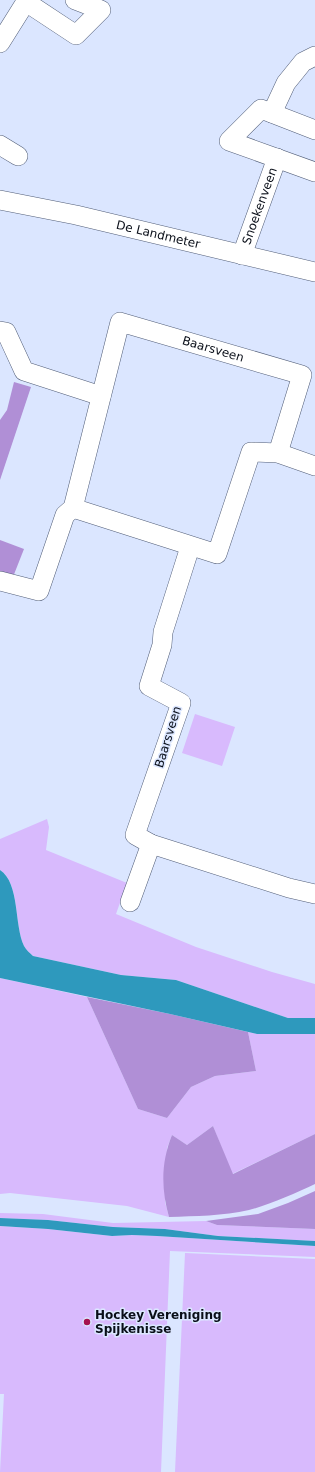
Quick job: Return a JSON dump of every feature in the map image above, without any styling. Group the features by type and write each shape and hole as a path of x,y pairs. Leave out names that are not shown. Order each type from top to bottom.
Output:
{"street":[{"path":"0,43 27,1 76,35 101,10 75,0"},
{"path":"272,113 286,83 303,62 315,56"},
{"name":"Snoekenveen","path":"315,130 261,109 230,141 315,172"},
{"path":"0,145 18,156"},
{"name":"Snoekenveen","path":"242,255 277,158"},
{"name":"De Landmeter","path":"0,200 76,215 315,272"},
{"name":"Baarsveen","path":"0,581 39,591 65,515 73,508 100,396 120,322 302,375 278,453"},
{"path":"0,330 6,332 24,371 100,396"},
{"path":"73,508 190,547 217,554 251,452 278,453 315,466"},
{"name":"Baarsveen","path":"190,547 163,632 162,645 149,686 180,703 135,835 151,844 289,888 315,894"},
{"path":"130,902 151,844"}],"shaded area":[{"path":"14,382 31,387 0,480 0,420 7,410"},
{"path":"0,540 24,549 11,582 0,578"},
{"path":"195,714 235,727 222,766 182,753"},
{"path":"47,819 49,827 46,850 127,883 116,914 196,947 272,972 315,984 315,1018 288,1018 176,980 121,975 33,956 25,947 21,937 11,884 0,870 0,839"},
{"path":"0,978 87,997 138,1109 167,1118 191,1087 215,1076 256,1071 248,1032 257,1034 315,1034 315,1134 232,1174 213,1126 187,1145 172,1135 167,1148 165,1202 169,1217 127,1206 10,1193 0,1194"},
{"path":"87,997 248,1032 256,1071 215,1076 191,1087 167,1118 138,1109"},
{"path":"213,1126 233,1174 315,1134 315,1184 274,1202 249,1210 219,1215 169,1217 166,1207 163,1176 168,1145 172,1135 187,1145"},
{"path":"315,1191 315,1229 217,1225 206,1221 258,1214"},
{"path":"0,1213 43,1214 113,1223 206,1221 217,1225 315,1229 315,1241 218,1236 165,1229 113,1227 48,1220 0,1218"},
{"name":"Hockey Vereniging Spijkenisse","path":"0,1226 48,1229 112,1236 157,1236 315,1246 315,1257 170,1251 161,1472 0,1472 4,1394 0,1394"},
{"name":"Hockey Vereniging Spijkenisse","path":"185,1253 315,1259 315,1472 175,1472"}],"water":[{"path":"0,870 11,884 21,937 25,947 33,956 121,975 176,980 288,1018 315,1018 315,1034 257,1034 0,978"},
{"path":"0,1218 48,1220 113,1227 165,1229 218,1236 315,1241 315,1246 157,1236 112,1236 48,1229 0,1226"}],"place":[{"name":"Hockey Vereniging Spijkenisse","path":"87,1322"}]}
